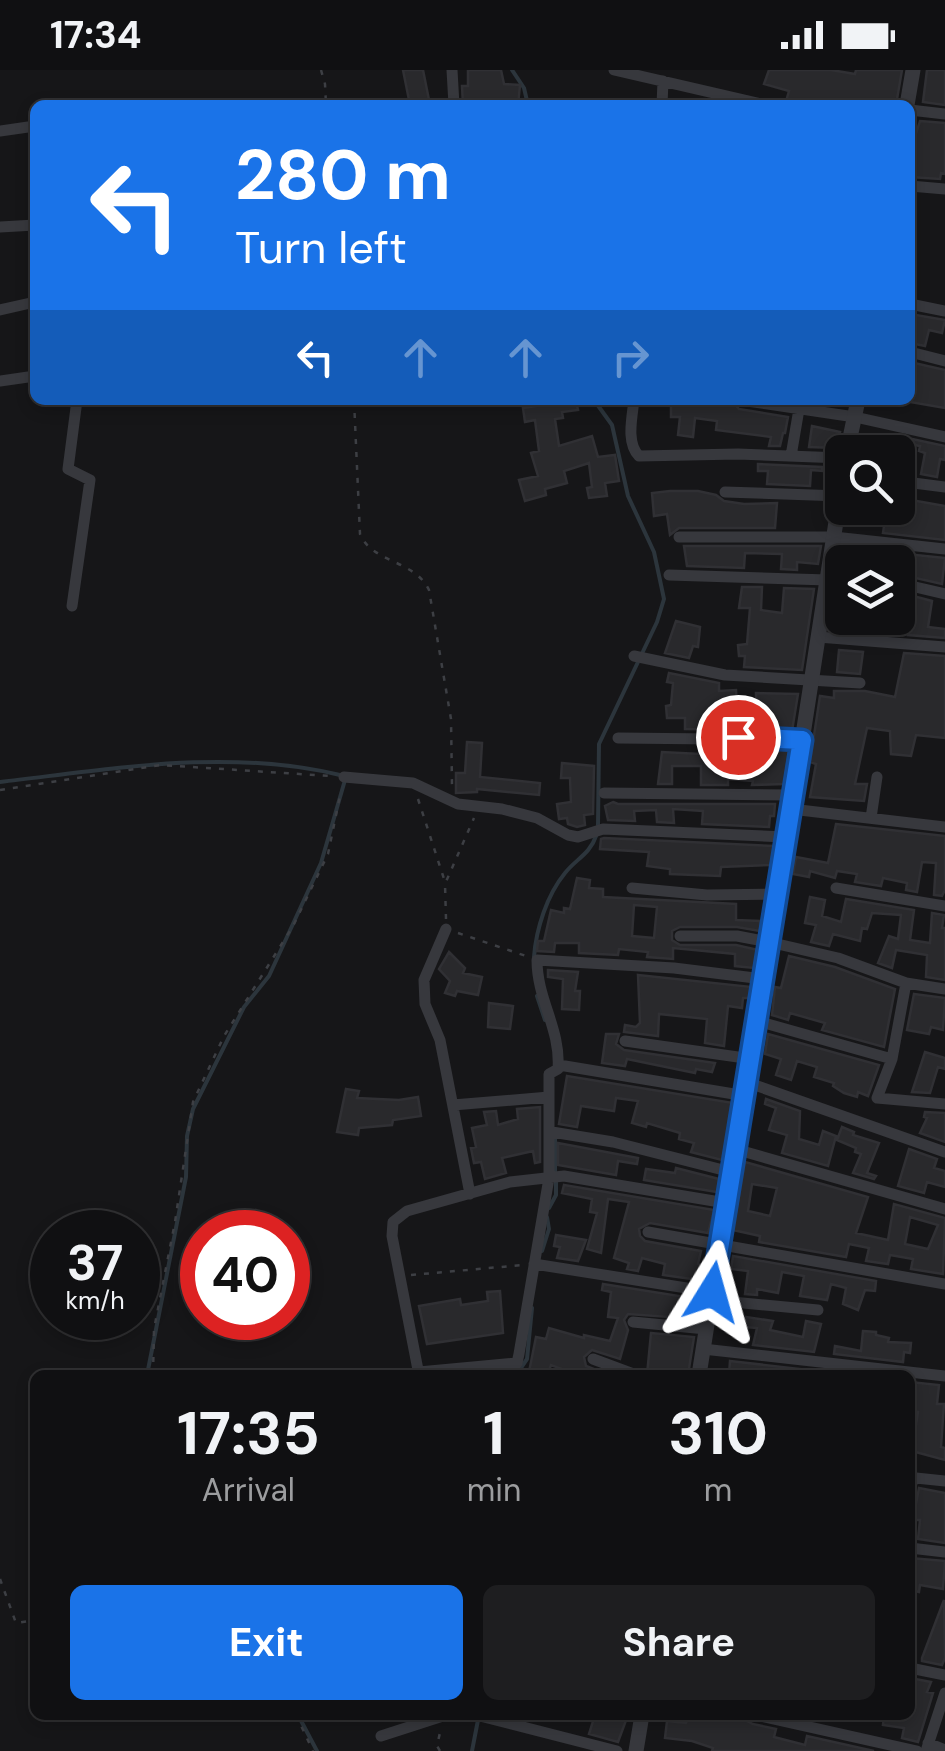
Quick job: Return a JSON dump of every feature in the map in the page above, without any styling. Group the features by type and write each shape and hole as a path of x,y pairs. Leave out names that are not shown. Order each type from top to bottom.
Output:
{"street":[{"path":"452,70 454,100"},
{"path":"614,70 744,100"},
{"path":"680,85 681,70"},
{"path":"910,100 913,70"},
{"path":"662,100 663,81"},
{"path":"915,109 945,114"},
{"path":"0,131 30,127"},
{"path":"915,186 945,189"},
{"path":"0,227 30,225"},
{"path":"0,310 30,303"},
{"path":"915,305 945,312"},
{"path":"915,353 945,361"},
{"path":"0,380 30,377"},
{"path":"72,606 90,480 68,468 76,405"},
{"path":"634,405 631,432 633,449 639,456 825,455"},
{"path":"773,405 854,417 945,437"},
{"path":"850,435 857,405"},
{"path":"791,456 799,409"},
{"path":"915,484 945,487"},
{"path":"724,492 825,489"},
{"path":"834,545 836,525"},
{"path":"679,537 834,537 945,549"},
{"path":"669,575 825,573"},
{"path":"915,587 945,594"},
{"path":"700,1370 825,607"},
{"path":"818,637 945,647"},
{"path":"634,656 725,674 860,683"},
{"path":"618,738 802,740"},
{"path":"344,776 413,783 452,801 537,818 578,837 603,829 786,837"},
{"path":"871,818 876,777"},
{"path":"604,793 792,802 871,818 945,826"},
{"path":"632,888 777,894"},
{"path":"836,888 945,906"},
{"path":"446,930 424,980 425,1004 440,1040 470,1194"},
{"path":"680,936 736,936 769,942 838,958 906,983 945,988"},
{"path":"510,1370 517,1363 549,1178 549,1074 558,1070 559,1065 558,1039 544,1011 537,960 674,968 763,979"},
{"path":"906,983 892,1059 877,1098 945,1104"},
{"path":"757,1022 892,1059"},
{"path":"625,1041 752,1058"},
{"path":"559,1065 747,1090 945,1152"},
{"path":"454,1104 549,1097"},
{"path":"552,1132 613,1142 731,1172"},
{"path":"734,1149 945,1209"},
{"path":"418,1370 392,1236 393,1222 407,1212 510,1182 564,1176 726,1203"},
{"path":"648,1232 945,1284"},
{"path":"534,1264 712,1296 818,1310"},
{"path":"633,1322 706,1329"},
{"path":"703,1349 891,1370"},
{"path":"594,1359 623,1370"},
{"path":"448,1370 517,1363"},
{"path":"915,1373 945,1376"},
{"path":"915,1479 945,1481"},
{"path":"915,1549 945,1552"},
{"path":"915,1669 945,1676"},
{"path":"945,1693 927,1747 945,1750"},
{"path":"381,1736 432,1720"},
{"path":"496,1720 618,1751"},
{"path":"636,1751 641,1720"},
{"path":"778,1720 917,1751"}],"path":[{"path":"320,70 326,100"},
{"path":"354,405 360,534 368,547 417,573 429,590 451,719 452,801"},
{"path":"0,790 160,765 344,776 328,854 293,926 224,1036 193,1102 176,1222 154,1330 154,1370"},
{"path":"413,783 445,884 446,930 537,960"},
{"path":"445,884 479,808"},
{"path":"398,1276 534,1264"},
{"path":"0,1579 16,1623 30,1621"},
{"path":"298,1720 313,1751"},
{"path":"440,1751 437,1746 444,1720"}],"building":[{"path":"403,70 423,70 429,100 409,100"},
{"path":"468,70 501,70 504,84 520,85 518,100 463,100 462,86 468,86"},
{"path":"769,70 855,74 856,70 902,70 897,100 792,100 787,98 789,91 764,84"},
{"path":"927,70 945,70 945,105 923,102"},
{"path":"920,121 945,123 945,174 941,173 940,179 915,177 915,137"},
{"path":"915,315 945,320 942,333 929,330 925,346 915,344"},
{"path":"915,363 945,370 945,408 915,403"},
{"path":"577,405 578,410 562,412 563,418 555,419 559,446 592,436 598,457 615,455 619,481 605,483 607,496 589,498 589,463 564,471 567,483 545,489 546,495 525,501 519,480 538,476 531,453 539,451 535,420 525,422 523,408"},
{"path":"671,405 735,405 739,409 788,417 780,446 769,446 771,437 716,430 717,421 695,418 693,437 678,435 680,417 671,417"},
{"path":"812,426 840,432 825,435 825,448 809,447"},
{"path":"915,440 945,446 945,460 940,459 937,477 921,474 925,453 919,451 920,446 915,445"},
{"path":"758,464 822,467 822,471 811,470 810,486 767,484 768,471 758,471"},
{"path":"698,491 744,504 777,503 775,528 679,528 670,535 667,514 654,516 652,493"},
{"path":"915,501 945,506 945,540 883,533 884,525 915,525"},
{"path":"684,546 821,546 818,564 797,562 797,570 781,569 782,554 745,553 744,568 687,566"},
{"path":"915,555 945,558 942,584 915,578"},
{"path":"742,587 762,587 761,610 782,613 784,588 814,589 802,670 744,667 745,656 739,656 738,645 747,644 750,608 739,608"},
{"path":"915,596 932,601 928,627 945,629 945,638 908,635 915,635"},
{"path":"676,621 700,627 698,647 693,646 689,658 665,653"},
{"path":"839,650 863,652 860,674 837,672"},
{"path":"904,653 945,656 945,738 916,735 911,756 891,754 890,731 867,728 855,784 867,784 864,801 810,797 816,764 810,762 820,696 834,698 834,691 865,691 895,697"},
{"path":"669,673 719,683 719,691 736,690 737,706 756,707 756,693 798,694 792,731 685,729 685,718 667,718 666,706 671,705 673,683 667,682"},
{"path":"467,742 482,743 480,777 540,783 539,795 477,789 456,793 456,773 465,773"},
{"path":"722,748 789,749 784,784 752,785 753,781 728,779 728,785 701,785 701,766 672,766 672,784 658,784 662,752 721,755"},
{"path":"562,763 594,766 593,814 584,815 585,825 577,827 568,824 567,818 559,819 557,804 571,802 570,778 561,778"},
{"path":"613,802 775,804 769,827 702,824 703,811 673,809 674,823 657,822 656,810 634,811 635,821 608,820 605,806"},
{"path":"836,824 945,836 942,896 934,895 936,863 922,862 917,892 906,890 907,883 883,878 881,886 855,882 857,874 837,871 835,878 810,871 809,877 793,874 796,857 828,863"},
{"path":"601,839 774,846 771,865 721,867 720,876 670,874 670,869 647,866 649,852 600,849"},
{"path":"577,878 590,880 589,888 603,889 603,897 736,904 736,920 760,921 760,931 680,927 672,931 672,940 680,945 736,945 758,950 754,968 735,966 735,954 673,948 673,959 619,949 618,955 579,953 579,943 555,943 554,952 537,951 538,941 544,941 551,910 564,913 564,908 570,909","holes":["634,905 657,907 654,938 632,936"]},
{"path":"810,897 825,900 822,916 841,922 846,899 914,910 910,940 930,943 932,913 944,915 945,980 926,977 927,955 896,950 892,968 878,963 889,936 898,939 901,915 872,913 867,929 862,928 860,941 833,934 829,946 811,942 816,925 805,923"},
{"path":"449,952 465,968 463,973 482,977 478,995 445,993 450,981 439,969"},
{"path":"789,956 835,967 895,989 884,1047 822,1030 825,1023 790,1013 788,1020 772,1015 775,987 781,988"},
{"path":"548,970 578,972 575,991 580,991 579,1010 562,1009 563,979 548,977"},
{"path":"638,975 752,987 751,998 743,998 742,1008 728,1006 724,1046 705,1043 707,1019 659,1014 658,1036 624,1032 625,1025 636,1027 640,1023"},
{"path":"914,994 945,998 943,1030 931,1027 929,1034 907,1030"},
{"path":"489,1003 513,1006 510,1029 488,1027"},
{"path":"606,1034 619,1034 616,1044 624,1050 715,1063 712,1072 696,1069 695,1073 627,1059 625,1066 602,1063"},
{"path":"768,1034 879,1065 868,1096 844,1093 834,1083 814,1077 817,1067 797,1061 791,1080 776,1075 781,1059 765,1054"},
{"path":"925,1052 945,1058 945,1069 938,1067 930,1093 912,1092"},
{"path":"567,1076 733,1103 722,1160 691,1152 694,1143 679,1139 680,1133 647,1123 646,1127 632,1123 638,1101 616,1098 614,1111 581,1106 577,1127 559,1124"},
{"path":"346,1089 359,1091 357,1098 418,1097 421,1116 393,1120 392,1125 359,1128 358,1135 337,1132"},
{"path":"766,1099 800,1111 799,1139 819,1145 823,1131 836,1136 828,1166 782,1153 787,1135 769,1130 776,1108 765,1104"},
{"path":"540,1107 540,1162 535,1163 533,1151 502,1158 506,1173 485,1179 481,1162 474,1163 471,1148 476,1147 472,1128 487,1125 484,1112 496,1111 498,1125 518,1119 517,1109"},
{"path":"925,1112 945,1113 945,1142 920,1133 927,1118"},
{"path":"842,1127 879,1143 867,1173 876,1176 874,1179 853,1173 861,1154 837,1140"},
{"path":"558,1143 638,1158 637,1164 618,1161 616,1175 558,1165"},
{"path":"909,1149 937,1159 934,1168 945,1171 945,1187 927,1182 924,1193 898,1186"},
{"path":"745,1162 868,1197 856,1233 888,1240 894,1204 945,1218 943,1274 911,1269 913,1259 890,1255 888,1264 866,1261 869,1248 849,1244 846,1257 759,1242 760,1236 733,1230","holes":["752,1184 777,1188 770,1216 748,1211","910,1217 938,1225 928,1249 905,1244"]},
{"path":"676,1168 719,1179 717,1192 644,1180 646,1169 675,1173"},
{"path":"564,1185 714,1210 708,1233 650,1223 639,1229 645,1241 701,1251 699,1280 663,1275 665,1264 642,1258 638,1271 627,1269 629,1263 614,1258 629,1202 608,1199 601,1253 587,1249 597,1213 590,1212 592,1199 562,1193"},
{"path":"556,1235 586,1240 578,1261 557,1258 560,1247 554,1246"},
{"path":"733,1256 876,1281 875,1291 865,1290 858,1310 843,1304 846,1288 831,1284 827,1300 800,1296 804,1276 782,1272 778,1293 757,1289 757,1295 745,1294 748,1271 731,1269"},
{"path":"603,1284 698,1299 697,1319 628,1314 620,1359 592,1350 584,1357 586,1366 596,1370 565,1370 551,1365 549,1370 529,1370 536,1337 546,1339 549,1328 610,1341 618,1318 608,1317 611,1292 602,1290"},
{"path":"500,1291 503,1333 427,1344 419,1306 460,1299 461,1305 488,1301 487,1292"},
{"path":"746,1317 773,1321 770,1330 803,1337 806,1321 821,1324 814,1352 753,1345 757,1328 746,1327"},
{"path":"863,1331 876,1332 889,1338 888,1342 911,1343 910,1353 904,1352 903,1362 834,1354 835,1346 861,1351"},
{"path":"651,1333 694,1337 689,1370 647,1370"},
{"path":"730,1361 809,1370 729,1370"},
{"path":"915,1383 939,1385 937,1404 944,1404 941,1447 945,1448 945,1460 915,1452"},
{"path":"919,1488 945,1493 945,1543 918,1539 920,1520 915,1520"},
{"path":"915,1558 945,1561 943,1589 920,1585 919,1592 915,1591"},
{"path":"944,1600 945,1658 942,1665 922,1658"},
{"path":"915,1679 931,1682 927,1692 933,1693 918,1742 902,1738 904,1728 883,1725 884,1720 915,1720"},
{"path":"593,1720 626,1720 618,1742 589,1734"},
{"path":"745,1720 776,1729 774,1737 805,1745 807,1736 874,1751 712,1751 713,1748 692,1741 665,1738 667,1721"}],"waterway":[{"path":"512,70 527,100"},
{"path":"598,405 612,425 628,496 654,552 664,599 657,622 599,744 598,825"},
{"path":"0,782 127,767 213,762 298,767 340,775"},
{"path":"148,1370 186,1177 187,1136 193,1109 244,1007 269,976 321,863 345,780"},
{"path":"534,957 540,924 553,891 596,836"},
{"path":"537,996 545,1020"},
{"path":"555,1137 555,1174"},
{"path":"549,1208 556,1195 556,1181"},
{"path":"542,1251 549,1229 547,1217"},
{"path":"519,1370 527,1359 532,1308"},
{"path":"301,1720 317,1751"},
{"path":"472,1751 478,1720"}],"route":[{"path":"712,1292 802,740 738,737"}]}
